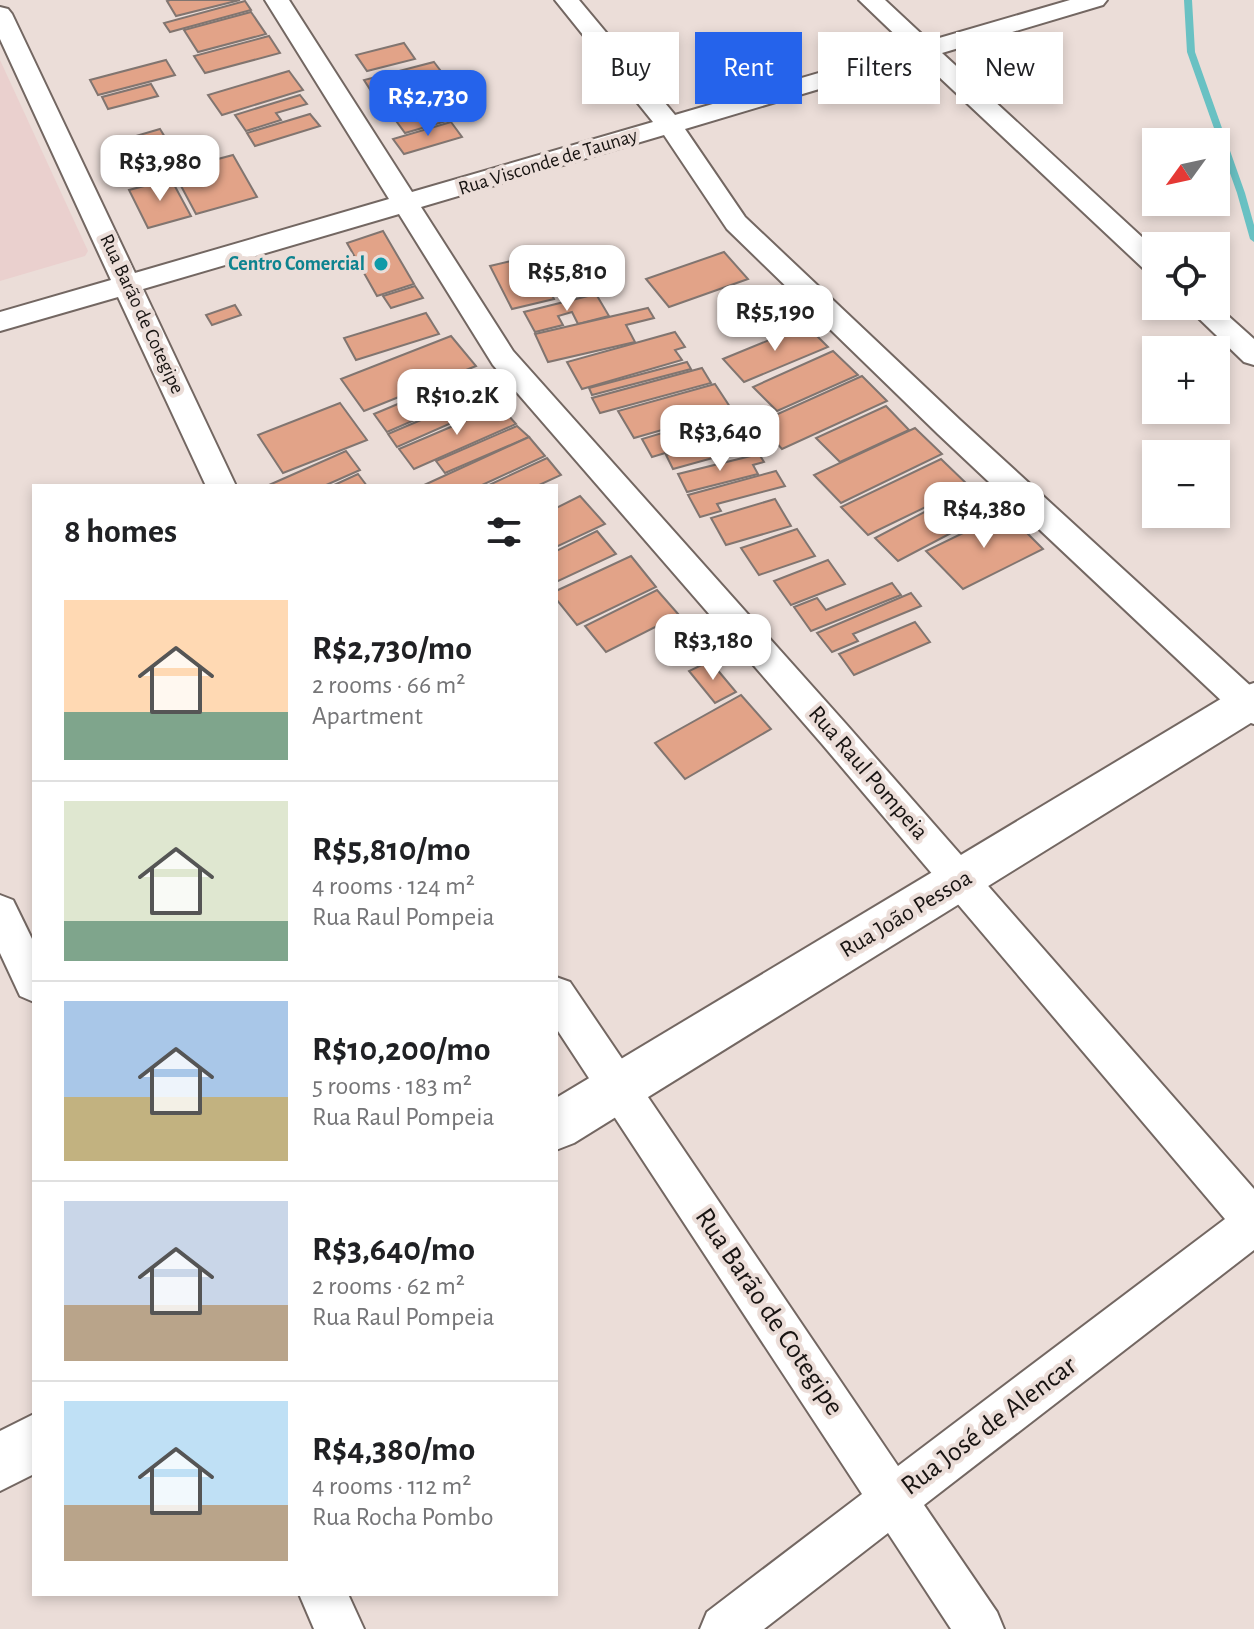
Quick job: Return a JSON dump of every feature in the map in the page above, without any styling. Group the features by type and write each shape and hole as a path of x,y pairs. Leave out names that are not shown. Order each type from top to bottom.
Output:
{"main road":[{"name":"Rua João Pessoa","path":"558,1125 1252,705"},
{"path":"0,1463 32,1443"}],"street":[{"name":"Rua Raul Pompeia","path":"277,0 503,358 961,881 1254,1222"},
{"path":"567,0 662,116 736,223 949,427 1252,705"},
{"path":"871,0 904,32"},
{"name":"Rua Visconde de Taunay","path":"940,34 1026,0"},
{"name":"Rua Visconde de Taunay","path":"940,37 1095,0"},
{"name":"Rua Barão de Cotegipe","path":"0,14 220,484"},
{"path":"940,65 1142,252"},
{"name":"Rua Visconde de Taunay","path":"0,322 124,274 818,71"},
{"name":"Rua Visconde de Taunay","path":"0,297 124,274"},
{"path":"1215,320 1254,355"},
{"path":"0,912 32,980"},
{"name":"Rua Barão de Cotegipe","path":"558,998 980,1629"},
{"name":"Rua José de Alencar","path":"724,1629 1254,1222"},
{"path":"324,1596 340,1629"}],"shaded area":[{"path":"0,60 88,251 85,256 0,281"}],"building":[{"path":"240,0 176,16 167,1"},
{"path":"245,1 251,10 170,32 164,23"},
{"path":"251,12 266,34 198,52 184,30"},
{"path":"269,36 280,53 205,73 194,56"},
{"path":"404,43 415,59 367,71 356,55"},
{"path":"166,60 175,75 98,95 90,80"},
{"path":"434,62 446,78 375,97 364,80"},
{"path":"289,71 303,90 222,115 208,95"},
{"path":"151,84 158,96 108,109 102,97"},
{"path":"300,95 307,104 276,113 281,120 246,131 235,115"},
{"path":"439,105 450,120 405,133 394,118"},
{"path":"310,114 320,126 255,146 247,133"},
{"path":"451,122 462,137 404,154 393,139"},
{"path":"160,129 168,142 181,138 187,150 136,165 122,140"},
{"path":"233,155 257,197 196,214 173,171"},
{"path":"171,179 191,216 148,228 129,190"},
{"name":"Centro Comercial","path":"383,231 414,284 377,296 347,243"},
{"path":"562,249 580,283 558,289 551,274 542,276 554,299 512,309 490,266"},
{"path":"724,252 748,279 669,307 646,279"},
{"path":"415,286 423,298 391,308 383,296"},
{"path":"596,294 609,316 578,324 572,312 558,316 563,325 535,332 524,312"},
{"path":"235,305 241,315 212,325 206,315"},
{"path":"648,308 654,318 626,325 635,342 548,362 535,334"},
{"path":"426,313 439,334 356,360 344,338"},
{"path":"806,325 828,347 744,382 723,359"},
{"path":"675,332 685,347 675,350 682,360 582,389 567,362"},
{"path":"451,336 476,366 364,411 341,379"},
{"path":"833,351 858,375 777,411 753,387"},
{"path":"687,362 691,369 592,395 589,388"},
{"path":"702,368 711,383 600,413 592,398"},
{"path":"474,372 488,388 387,432 374,414"},
{"path":"862,376 887,401 782,449 758,423"},
{"path":"715,384 732,410 634,438 618,411"},
{"path":"489,391 499,402 397,447 388,434"},
{"path":"340,403 367,440 283,473 258,435"},
{"path":"500,406 516,424 414,469 399,449"},
{"path":"886,406 909,430 840,462 816,438"},
{"path":"742,409 754,426 652,457 642,439"},
{"path":"517,426 529,437 445,473 436,461"},
{"path":"915,428 942,454 841,503 814,475"},
{"path":"759,430 767,443 673,469 666,455"},
{"path":"529,437 545,456 484,484 426,484"},
{"path":"346,451 360,470 328,484 271,484"},
{"path":"759,454 764,462 753,465 758,474 687,492 678,474"},
{"path":"547,458 561,475 541,484 491,484"},
{"path":"941,459 969,486 868,535 841,507"},
{"path":"776,471 785,486 717,504 721,511 700,517 688,495"},
{"path":"358,474 366,484 336,484"},
{"path":"972,487 995,510 898,561 875,538"},
{"path":"580,496 605,524 558,546 558,507"},
{"path":"775,499 791,526 726,545 711,518"},
{"path":"1006,512 1043,549 963,589 926,551"},
{"path":"797,529 815,556 759,575 741,548"},
{"path":"597,531 616,554 558,581 558,550"},
{"path":"631,556 656,587 577,625 558,601 558,590"},
{"path":"828,560 845,584 791,605 774,581"},
{"path":"892,583 901,595 811,631 794,607 817,598 826,610"},
{"path":"657,590 679,615 606,652 585,626"},
{"path":"911,593 921,606 853,634 858,641 832,652 817,633"},
{"path":"915,622 930,642 854,675 839,654"},
{"path":"710,661 736,692 715,703 689,671"},
{"path":"741,695 771,729 685,779 655,743"}],"waterway":[{"path":"1188,0 1191,52 1254,239"}],"place":[{"name":"Centro Comercial","path":"381,264"}]}
